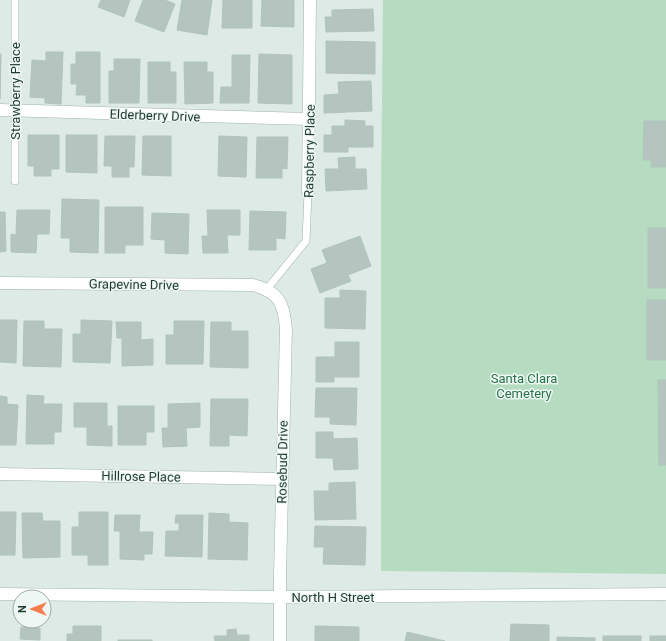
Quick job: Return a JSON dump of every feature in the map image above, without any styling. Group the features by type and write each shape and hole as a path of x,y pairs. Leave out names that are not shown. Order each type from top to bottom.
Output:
{"street":[{"name":"Raspberry Place","path":"308,193 310,119 310,0"},
{"name":"Elderberry Drive","path":"0,110 310,119"},
{"name":"Grapevine Drive","path":"0,283 253,285 267,289"},
{"name":"Rosebud Drive","path":"267,289 278,299 284,312 285,323 280,641"},
{"name":"Hillrose Place","path":"0,474 282,478"},
{"name":"North H Street","path":"0,594 280,597 666,594"}],"lane":[{"name":"Strawberry Place","path":"15,0 15,181"},
{"name":"Raspberry Place","path":"267,289 306,241 308,193"}],"green space":[{"name":"Santa Clara Cemetery","path":"383,0 666,0 666,574 381,571 381,199"}],"building":[{"path":"101,0 130,0 124,17 98,7"},
{"path":"143,0 165,0 175,4 164,32 135,21"},
{"path":"182,0 212,0 207,35 177,30"},
{"path":"223,0 252,0 252,28 222,28"},
{"path":"262,0 294,0 294,27 261,26"},
{"path":"373,9 374,31 326,32 325,17 332,17 332,10"},
{"path":"326,41 375,42 375,74 326,73"},
{"path":"46,52 63,52 61,104 45,103 45,98 30,97 32,60 46,61"},
{"path":"76,52 100,52 100,103 86,103 86,95 76,95 77,84 71,84 71,64 76,64"},
{"path":"0,54 1,54 0,99"},
{"path":"259,54 292,55 292,104 258,103"},
{"path":"232,55 250,55 249,103 220,103 221,87 232,87"},
{"path":"114,59 140,59 139,103 109,103 109,71 114,71"},
{"path":"148,62 170,62 170,72 176,72 176,103 148,103"},
{"path":"184,62 207,62 207,72 213,72 213,103 185,104"},
{"path":"371,81 372,111 324,113 324,95 339,94 338,82"},
{"path":"345,120 365,121 365,126 373,126 373,147 348,147 348,152 324,152 324,135 332,135 332,126 345,126"},
{"path":"644,121 666,121 666,167 651,167 651,160 643,160"},
{"path":"28,135 59,135 59,169 51,169 51,176 34,176 34,166 28,166"},
{"path":"66,135 97,135 97,173 66,172"},
{"path":"105,136 135,136 134,167 129,167 129,177 112,177 112,166 104,166"},
{"path":"143,136 171,136 171,176 142,175"},
{"path":"219,136 247,137 246,177 218,176"},
{"path":"257,137 288,137 287,169 282,168 282,178 256,178"},
{"path":"355,157 355,169 366,169 367,189 326,191 325,169 339,169 338,158"},
{"path":"62,199 99,200 98,253 70,252 70,238 61,238"},
{"path":"105,207 143,207 143,245 125,245 125,253 105,253"},
{"path":"17,210 50,210 49,234 37,234 36,253 11,252 11,234 16,235"},
{"path":"207,210 240,210 240,235 227,235 228,253 203,253 202,236 208,236"},
{"path":"250,211 286,212 285,239 276,238 276,250 249,250"},
{"path":"0,212 5,212 6,251 0,252"},
{"path":"152,213 189,214 188,254 165,253 165,240 151,239"},
{"path":"648,228 666,228 666,288 648,288"},
{"path":"360,236 371,266 348,275 351,281 320,293 311,269 327,263 322,250"},
{"path":"340,290 366,291 365,329 325,328 325,298 340,298"},
{"path":"647,300 666,300 666,360 647,360"},
{"path":"0,320 17,320 16,363 0,362"},
{"path":"81,320 112,321 110,363 73,362 73,334 81,334"},
{"path":"24,321 44,321 44,329 62,329 61,367 23,366"},
{"path":"174,321 204,321 203,364 166,364 166,335 174,335"},
{"path":"116,322 141,322 141,340 153,339 153,365 122,366 122,338 117,338"},
{"path":"211,322 231,322 231,331 248,331 248,368 210,367"},
{"path":"335,342 359,342 359,377 334,377 334,382 316,382 316,357 335,357"},
{"path":"658,380 666,380 666,465 659,465"},
{"path":"316,388 357,388 356,425 330,424 330,417 315,417"},
{"path":"27,395 44,396 43,404 62,404 61,432 54,432 54,444 26,444"},
{"path":"0,396 7,397 7,404 18,405 16,445 0,445"},
{"path":"211,399 248,399 247,436 229,435 229,446 210,446"},
{"path":"74,403 107,403 107,426 112,426 112,446 87,445 87,427 74,427"},
{"path":"200,403 200,427 186,428 187,446 163,447 162,428 168,428 168,404"},
{"path":"118,406 154,406 154,432 146,432 146,445 118,445"},
{"path":"316,432 333,432 333,439 357,438 358,469 334,470 333,458 316,458"},
{"path":"355,482 356,519 315,520 314,491 329,491 329,483"},
{"path":"0,512 16,512 15,555 0,555"},
{"path":"79,512 108,512 108,565 88,565 88,555 72,555 72,527 79,527"},
{"path":"22,513 42,513 43,521 60,521 60,557 23,558"},
{"path":"209,513 229,514 229,522 248,523 247,560 208,559"},
{"path":"115,515 140,515 139,532 153,532 152,554 144,554 144,560 120,559 120,531 114,531"},
{"path":"176,515 203,515 202,557 165,556 166,531 179,531 179,523 175,523"},
{"path":"315,526 366,527 365,565 323,564 324,547 314,547"},
{"path":"511,624 549,625 549,641 510,641"},
{"path":"73,626 101,626 101,641 67,641 67,634 73,634"},
{"path":"315,626 359,627 359,641 315,641"},
{"path":"21,629 40,629 40,640 20,639"},
{"path":"236,629 237,635 249,635 249,641 215,641 214,636 227,636 227,630"},
{"path":"407,632 445,641 405,641"},
{"path":"603,636 641,636 641,641 603,641"},
{"path":"650,636 666,636 666,641 650,641"},
{"path":"557,637 595,638 595,641 557,641"},
{"path":"152,640 152,641 118,641"}]}
